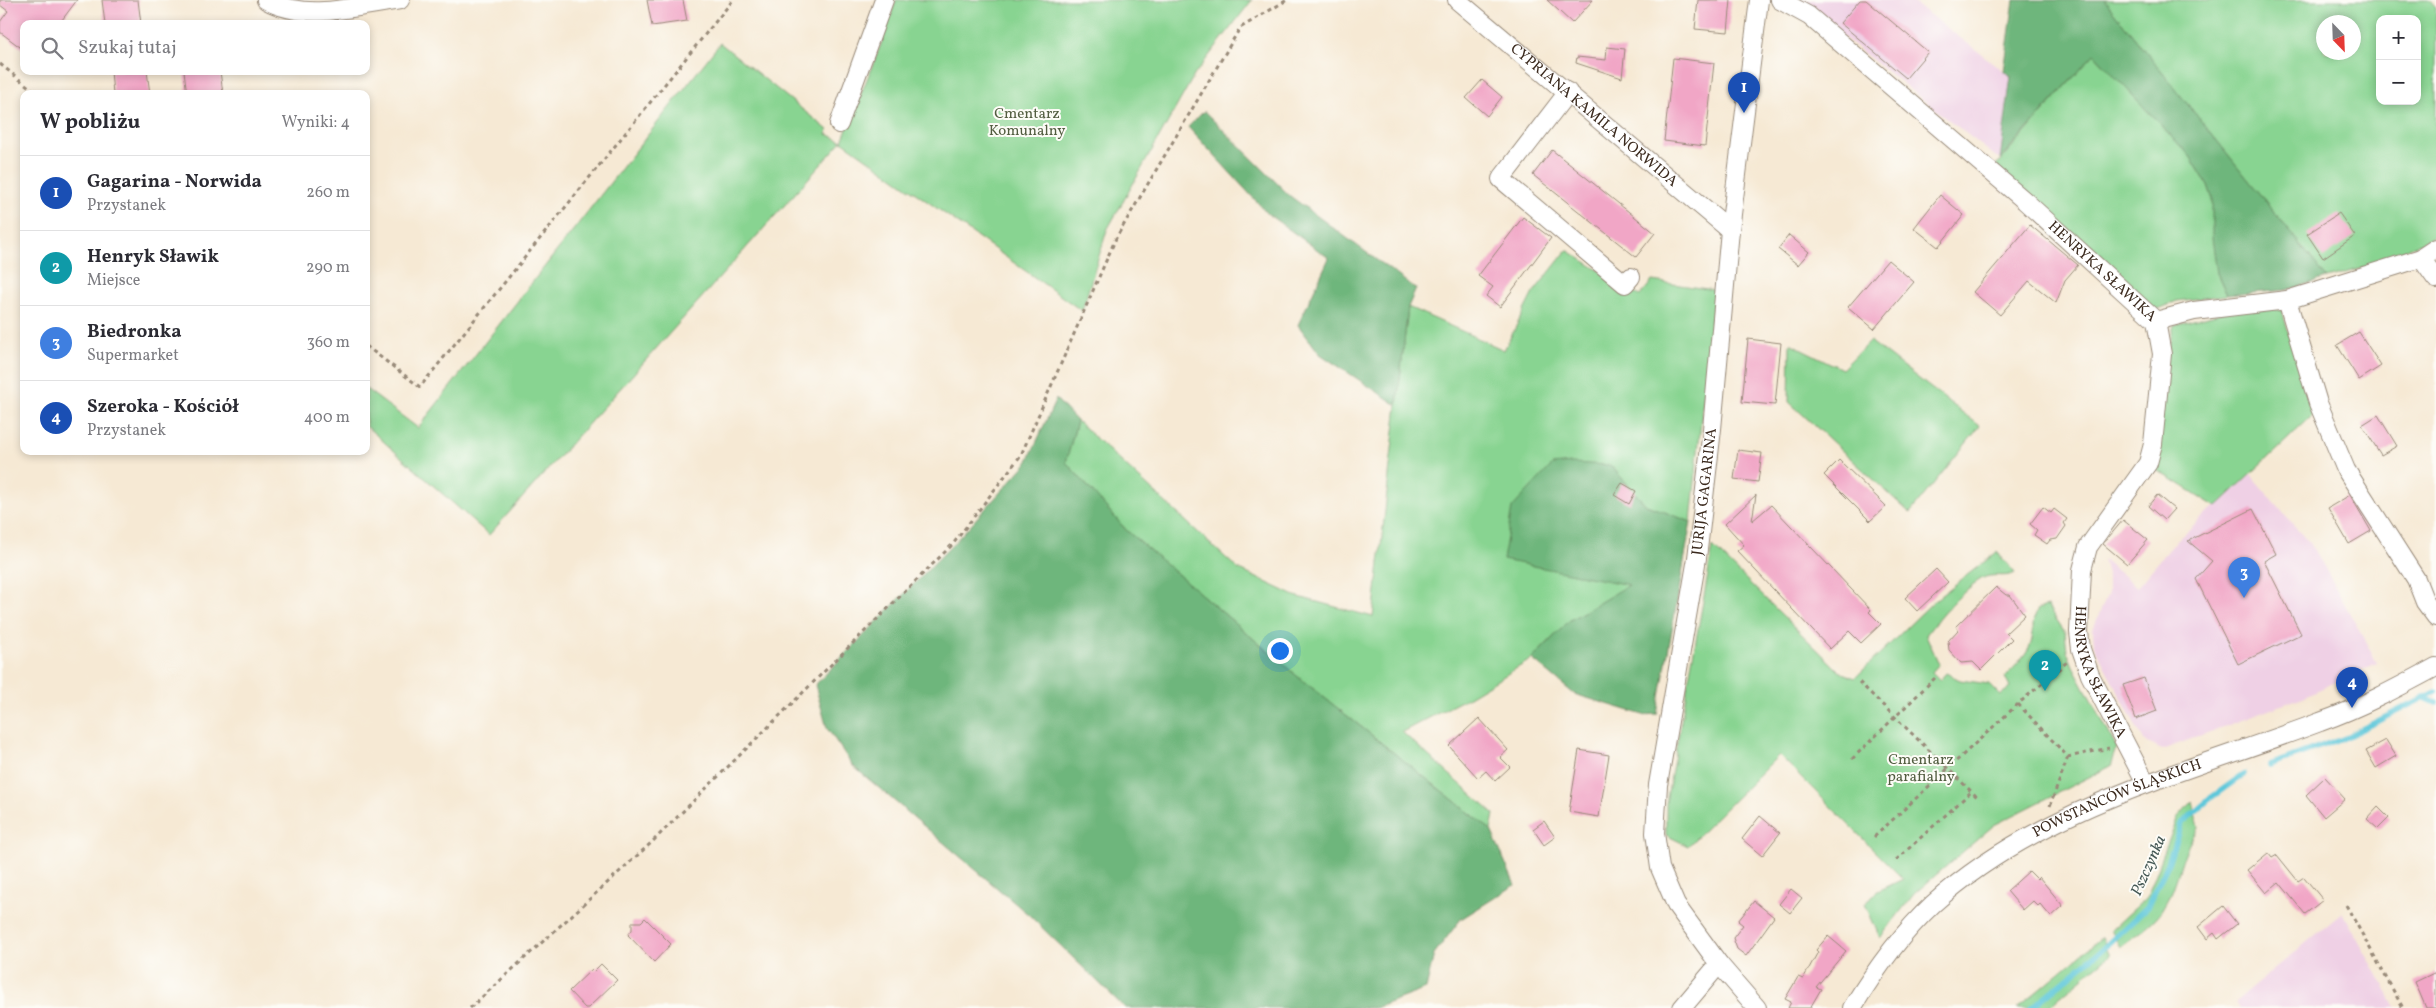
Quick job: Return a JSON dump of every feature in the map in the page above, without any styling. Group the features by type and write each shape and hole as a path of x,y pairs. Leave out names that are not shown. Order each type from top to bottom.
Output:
{"street":[{"path":"266,0 274,4 309,12 400,0"},
{"path":"839,124 884,0"},
{"name":"CYPRIANA KAMILA NORWIDA","path":"1457,0 1730,230"},
{"name":"JURIJA GAGARINA","path":"1757,1008 1692,929 1667,887 1657,850 1655,812 1696,558 1712,429 1730,230 1759,0"},
{"name":"HENRYKA SŁAWIKA","path":"1780,0 1809,16 2025,201 2156,321 2162,354 2154,444 2148,463 2088,547 2082,570 2079,632 2081,649 2090,675 2146,783"},
{"path":"1568,92 1501,179 1625,284 1631,277"},
{"path":"2156,321 2194,311 2287,300 2421,258 2436,248"},
{"path":"2421,258 2436,279"},
{"path":"2287,300 2318,403 2346,470 2416,579 2426,602 2436,616"},
{"name":"POWSTAŃCÓW ŚLĄSKICH","path":"1852,1008 1871,977 1905,934 1933,904 1966,878 2041,832 2146,783 2322,722 2392,691 2436,667"},
{"path":"1682,1008 1719,964"}],"path":[{"path":"370,349 420,387 733,0"},
{"path":"470,1008 651,844 953,544 1021,455 1116,238 1240,28 1287,0"},
{"path":"0,64 33,90"},
{"path":"1874,837 1949,770 2018,704 2068,662"},
{"path":"1852,759 1936,676"},
{"path":"1859,682 1977,798"},
{"path":"2018,704 2068,757"},
{"path":"2068,757 2110,748"},
{"path":"2049,807 2068,757"},
{"path":"1896,860 1971,792"},
{"path":"2346,905 2403,1008"}],"shaded area":[{"path":"1796,0 1910,0 2011,76 2000,160"},
{"path":"2251,475 2315,550 2377,663 2303,697 2162,750 2144,741 2094,646 2093,629 2108,593 2108,578 2103,559 2137,587 2178,539"},
{"path":"2343,912 2396,1008 2240,1008 2235,1002"}],"green space":[{"name":"Cmentarz Komunalny","path":"896,0 1252,0 1195,74 1107,230 1082,311 842,141 883,39"},
{"path":"2014,0 2104,0 2327,278 2287,290 2227,295 2217,273 2212,238 2212,197 2208,185 2190,156 2094,54 2000,160 2011,76 2004,71"},
{"path":"2104,0 2429,0 2436,8 2436,236 2370,266 2327,278"},
{"path":"720,43 828,130 827,134 842,141 489,535 370,430 370,392 418,428"},
{"path":"2094,54 2190,156 2208,185 2212,197 2217,273 2227,295 2177,301 2155,310 1996,166"},
{"path":"1204,111 1290,196 1416,289 1408,307 1397,405 1320,354 1298,325 1329,258 1269,215 1188,127"},
{"path":"1567,250 1640,296 1652,281 1714,290 1691,522 1646,505 1610,465 1630,585 1570,620 1532,659 1469,697 1402,732 1494,814 1491,830 1297,676 1127,531 1066,462 1077,421 1238,569 1295,596 1373,617 1408,307 1504,350 1533,293"},
{"path":"2235,309 2282,310 2312,416 2216,507 2154,468 2168,350 2174,325"},
{"path":"1870,341 1980,426 1910,513 1789,402 1790,343 1842,369"},
{"path":"1056,399 1077,421 1066,462 1127,531 1297,676 1491,830 1515,885 1461,919 1434,954 1426,989 1375,1008 1125,1008 1029,915 853,766 827,728 815,685 953,544 1027,463"},
{"path":"1571,463 1610,465 1646,505 1691,522 1657,714 1643,715 1574,694 1532,659 1570,620 1629,585 1503,560 1512,508 1552,465"},
{"name":"Cmentarz parafialny","path":"1713,547 1839,671 1855,678 1935,600 1997,552 2015,573 1981,579 1959,597 1937,621 1926,635 1939,664 1932,672 1940,680 1946,673 1960,680 1989,684 2000,695 2010,688 2005,677 2021,660 2031,645 2033,622 2038,609 2047,606 2065,632 2067,651 2073,666 2117,748 2111,766 1994,825 1914,894 1880,938 1865,904 1876,892 1903,879 1779,755 1688,846 1666,835 1666,803"},
{"path":"2192,802 2199,828 2188,846 2169,899 2154,920 2120,947 2111,930 2147,897 2177,819"},
{"path":"2102,937 2110,955 2047,1008 2017,1008"}],"building":[{"path":"0,0 77,0 62,20 20,20 20,47 0,32 0,22 8,11 0,5"},
{"path":"102,0 138,0 140,20 104,20"},
{"path":"647,0 683,0 687,21 652,26"},
{"path":"1547,0 1593,0 1572,23"},
{"path":"1698,0 1731,0 1728,32 1695,29"},
{"path":"1860,0 1866,0 1928,52 1906,78 1840,23"},
{"path":"1607,47 1625,49 1622,78 1576,63 1577,57 1606,60"},
{"path":"1673,58 1714,63 1705,146 1664,141"},
{"path":"111,75 148,75 149,90 113,90"},
{"path":"185,75 221,75 222,90 186,90"},
{"path":"1482,80 1502,97 1487,116 1466,98"},
{"path":"1552,150 1655,233 1636,257 1533,175"},
{"path":"1940,195 1964,215 1938,247 1914,228"},
{"path":"2339,213 2355,236 2323,258 2307,234"},
{"path":"1523,217 1551,238 1500,307 1486,296 1493,287 1478,276"},
{"path":"2030,225 2078,265 2065,280 2056,303 2029,281 2000,315 1973,292"},
{"path":"1789,235 1809,252 1798,265 1778,249"},
{"path":"1888,260 1914,282 1874,329 1848,307"},
{"path":"2359,332 2381,366 2359,380 2337,345"},
{"path":"1748,339 1781,343 1775,405 1742,402"},
{"path":"2378,415 2397,446 2381,455 2362,425"},
{"path":"1738,450 1762,453 1758,482 1734,479"},
{"path":"1839,460 1886,506 1870,521 1824,475"},
{"path":"1622,483 1636,491 1629,504 1614,495"},
{"path":"1756,495 1752,521 1771,505 1871,610 1869,612 1881,624 1861,643 1849,631 1830,649 1737,551 1744,545 1725,524"},
{"path":"2157,495 2174,509 2164,520 2148,506"},
{"path":"2350,495 2371,531 2349,544 2328,508"},
{"path":"2043,507 2051,513 2054,509 2067,519 2064,523 2066,526 2057,539 2050,540 2047,544 2034,535 2037,530 2030,524"},
{"path":"2253,509 2276,554 2264,561 2301,634 2238,664 2196,579 2212,561 2188,541"},
{"path":"2123,520 2148,540 2127,564 2103,544"},
{"path":"1936,569 1948,582 1917,611 1905,598"},
{"path":"1996,587 2006,595 2010,595 2025,615 2006,633 2012,639 1981,670 1973,662 1961,663 1949,650 1948,641 1958,630 1956,626"},
{"path":"2144,678 2157,711 2136,719 2123,685"},
{"path":"1479,718 1508,750 1500,757 1510,767 1495,781 1486,771 1478,778 1449,746"},
{"path":"2386,740 2396,756 2376,768 2366,751"},
{"path":"1579,750 1609,755 1599,817 1569,812"},
{"path":"2325,777 2345,799 2324,817 2306,795"},
{"path":"2378,807 2389,818 2378,829 2367,819"},
{"path":"1760,816 1780,833 1762,856 1742,839"},
{"path":"1544,821 1555,837 1544,845 1533,829"},
{"path":"2268,853 2272,858 2277,855 2298,881 2304,877 2323,900 2305,914 2279,882 2266,893 2247,870"},
{"path":"2029,871 2037,879 2039,877 2063,906 2051,917 2040,904 2038,906 2033,901 2023,910 2007,891"},
{"path":"1791,889 1802,898 1790,913 1779,904"},
{"path":"1754,901 1774,917 1746,956 1737,949 1733,938 1743,925 1738,921"},
{"path":"2223,906 2237,924 2218,939 2214,933 2207,939 2198,927"},
{"path":"645,918 671,944 654,962 628,935 632,930 632,922 641,922"},
{"path":"1828,936 1846,951 1816,987 1821,989 1810,1008 1788,1008 1791,1002 1785,999 1798,977 1803,979 1818,952 1816,950"},
{"path":"601,964 617,980 588,1008 585,1008 569,991 592,969 594,971"},
{"path":"2436,972 2436,1008 2426,1008 2415,982"}],"waterway":[{"name":"Pszczynka","path":"2270,765 2348,736 2435,692"},
{"path":"2423,697 2436,703"},
{"name":"Pszczynka","path":"2031,1008 2099,952 2147,907 2167,866 2181,824 2212,797 2244,774"}],"place":[{"name":"Gagarina - Norwida","path":"1744,113"},
{"name":"Biedronka","path":"2244,598"},
{"name":"Henryk Sławik","path":"2045,691"},
{"name":"Szeroka - Kościół","path":"2352,708"}]}
